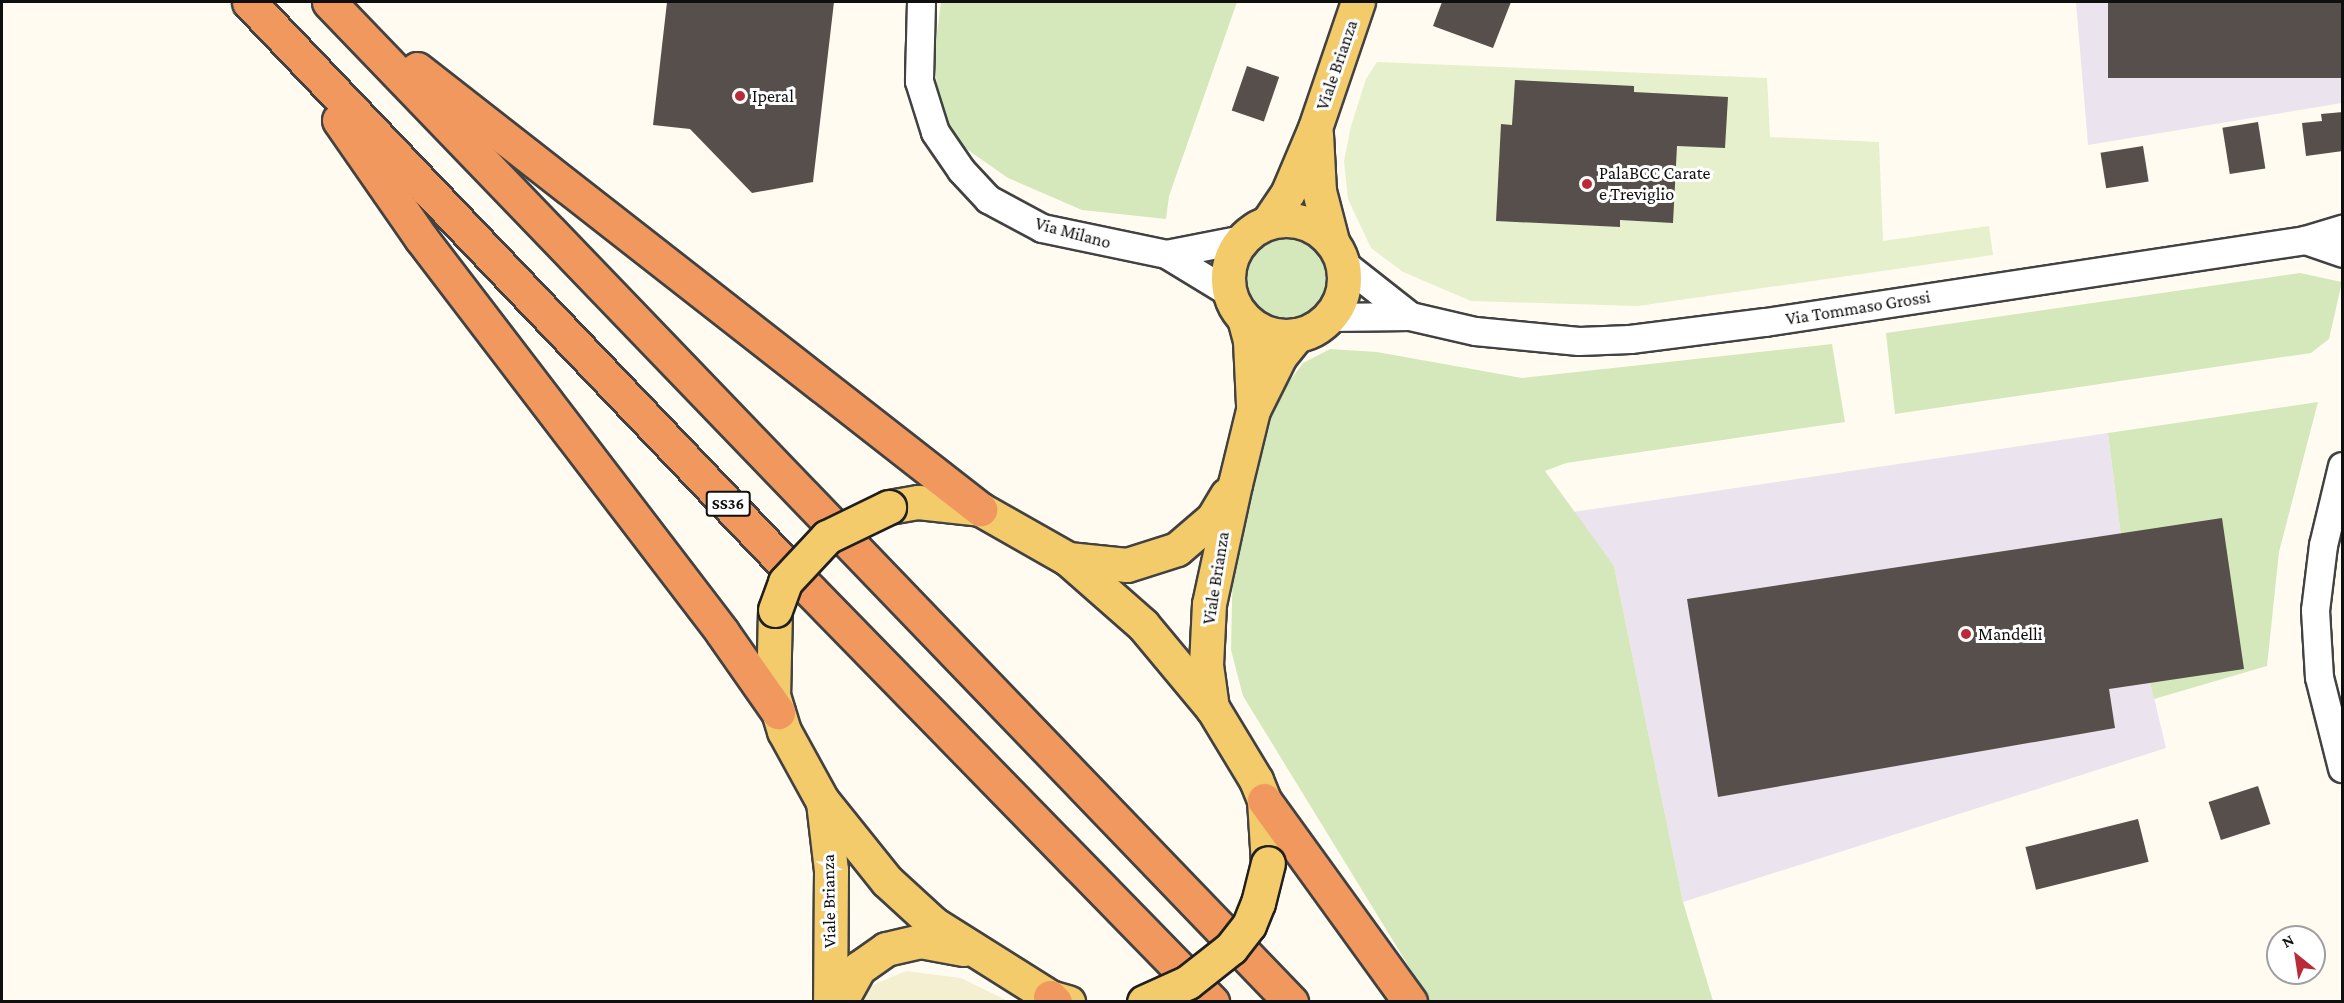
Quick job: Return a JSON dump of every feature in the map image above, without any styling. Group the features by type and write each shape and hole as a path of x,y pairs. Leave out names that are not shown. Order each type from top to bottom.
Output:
{"highway":[{"name":"SS36","path":"249,2 798,578 1212,1002"},
{"path":"330,2 980,509"},
{"path":"330,2 1291,1002"},
{"path":"274,28 421,238 715,623 778,712"},
{"path":"1264,800 1410,1002"}],"main road":[{"name":"Viale Brianza","path":"1255,230 1288,192 1315,128 1358,2"},
{"name":"Viale Brianza","path":"1315,128 1319,191 1338,252"},
{"path":"1303,222 1338,252 1343,292 1329,317 1298,335 1268,333 1237,305 1230,264 1255,230 1303,222"},
{"name":"Viale Brianza","path":"1237,305 1250,340 1253,410"},
{"name":"Viale Brianza","path":"1213,709 1206,665 1209,604 1235,484 1253,410 1280,356 1298,335"},
{"name":"Viale Brianza","path":"1068,559 1127,564 1177,549 1213,518 1235,484"},
{"path":"1058,1000 971,951 934,924 887,881 822,800 797,758 778,712 773,695 775,610 785,582 827,537 889,507 918,502 980,509 1068,559 1143,625 1213,709 1264,800 1268,863 1258,903 1249,925 1231,948 1197,976 1144,1002"},
{"name":"Viale Brianza","path":"822,800 831,870 830,1002"},
{"path":"840,1002 859,968 900,944 939,942 971,951"}],"street":[{"name":"Via Milano","path":"921,2 918,36 922,91 935,132 960,170 981,192 1014,215 1042,228 1166,254 1237,305"},
{"name":"Via Tommaso Grossi","path":"1329,317 1410,316 1475,331 1579,340 1630,339 1765,322 2305,240 2343,229"},
{"name":"Via Milano","path":"1166,254 1255,230"},
{"path":"2305,240 2343,253"},
{"name":"Via Tommaso Grossi","path":"1338,252 1410,316"},
{"path":"2343,466 2324,545 2315,610 2319,677 2343,768"}],"shaded area":[{"path":"2076,2 2342,2 2342,103 2088,145"},
{"path":"2108,433 2127,584 2166,748 1683,902 1614,566 1573,512"},
{"path":"906,971 961,978 1008,1001 858,1002 863,989"}],"green space":[{"path":"941,2 1237,2 1169,196 1166,219 1082,210 1008,178 955,141 938,97 934,57"},
{"path":"1377,62 1767,78 1770,137 1879,142 1883,241 1989,226 1993,255 1638,306 1471,301 1403,272 1371,248 1348,199 1344,161 1351,126 1366,79"},
{"path":"1286,233 1303,236 1318,246 1328,261 1331,278 1328,295 1318,310 1303,320 1286,323 1269,320 1254,310 1244,295 1241,278 1244,261 1254,246 1269,236"},
{"path":"2300,273 2342,282 2329,339 2311,353 1895,414 1886,333"},
{"path":"1832,344 1845,422 1566,463 1545,471 1614,566 1683,902 1713,1001 1430,1001 1243,696 1231,650 1233,553 1276,399 1303,363 1330,349 1377,352 1522,378"},
{"path":"2318,402 2279,552 2267,666 2154,699 2127,584 2108,433"}],"building":[{"name":"Iperal","path":"667,2 834,2 813,182 752,193 690,129 653,125"},
{"path":"1442,2 1511,2 1493,48 1433,26"},
{"path":"2108,2 2342,2 2342,78 2108,78"},
{"path":"1247,66 1279,77 1264,122 1232,110"},
{"name":"PalaBCC Carate e Treviglio","path":"1515,80 1634,86 1634,92 1728,97 1725,148 1677,146 1673,223 1620,220 1620,227 1496,221 1501,124 1512,125"},
{"path":"2343,112 2343,151 2306,156 2302,123 2322,121 2321,114"},
{"path":"2258,122 2265,168 2230,174 2222,128"},
{"path":"2143,146 2149,182 2106,188 2101,153"},
{"name":"Mandelli","path":"2222,518 2244,669 2109,689 2115,728 1718,797 1687,599"},
{"path":"2258,786 2270,824 2221,840 2209,802"},
{"path":"2138,819 2149,862 2036,890 2025,847"}],"place":[{"name":"Iperal","path":"740,96"},
{"name":"PalaBCC Carate e Treviglio","path":"1587,184"},
{"name":"Mandelli","path":"1966,634"}]}
